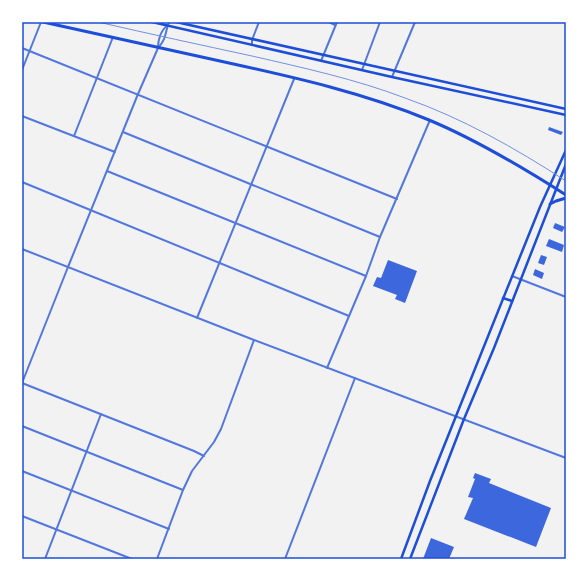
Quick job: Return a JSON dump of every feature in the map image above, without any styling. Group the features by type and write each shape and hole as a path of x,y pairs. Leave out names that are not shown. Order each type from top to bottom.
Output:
{"main road":[{"path":"42,22 295,78 347,91 430,120 465,136 499,154 556,189 566,197"},
{"path":"152,22 566,115"},
{"path":"176,22 252,40 443,80 566,109"},
{"path":"212,30 212,36"},
{"path":"406,80 408,73"},
{"path":"441,87 443,80"},
{"path":"498,100 500,94"},
{"path":"541,109 543,104"},
{"path":"401,559 503,298 540,208 566,150"},
{"path":"410,559 464,419 566,164"},
{"path":"550,204 566,197"},
{"path":"503,298 512,302"}],"street":[{"path":"22,70 42,22"},
{"path":"158,48 158,42 164,28 169,22"},
{"path":"252,45 252,40 260,22"},
{"path":"322,61 336,23 329,22"},
{"path":"362,70 380,22"},
{"path":"392,77 415,22"},
{"path":"167,26 168,30 163,43 158,48 138,94 22,383 204,456"},
{"path":"74,136 113,38"},
{"path":"22,48 396,199"},
{"path":"197,318 295,78"},
{"path":"22,116 115,152"},
{"path":"327,368 366,276 380,237 430,120"},
{"path":"123,132 380,237"},
{"path":"108,171 366,276"},
{"path":"22,182 349,316"},
{"path":"22,249 254,340 566,458"},
{"path":"512,276 566,297"},
{"path":"157,559 183,490 192,471 214,442 221,429 254,340"},
{"path":"285,559 355,378"},
{"path":"44,559 101,414"},
{"path":"22,426 183,490"},
{"path":"22,471 169,529"},
{"path":"22,516 132,559"}],"building":[{"path":"549,127 563,132 561,135 548,130"},
{"path":"555,223 565,227 562,232 553,228"},
{"path":"549,239 564,245 562,252 546,246"},
{"path":"541,255 547,257 544,265 538,263"},
{"path":"388,260 417,271 405,303 395,299 397,295 373,286 377,277 381,278"},
{"path":"535,269 544,273 542,279 533,275"},
{"path":"475,473 491,479 489,483 551,508 536,547 464,519 473,498 468,497 475,479 473,478"},
{"path":"431,538 454,547 449,559 423,559"}],"railway":[{"path":"98,22 252,56 386,91 468,124 566,181"}]}
